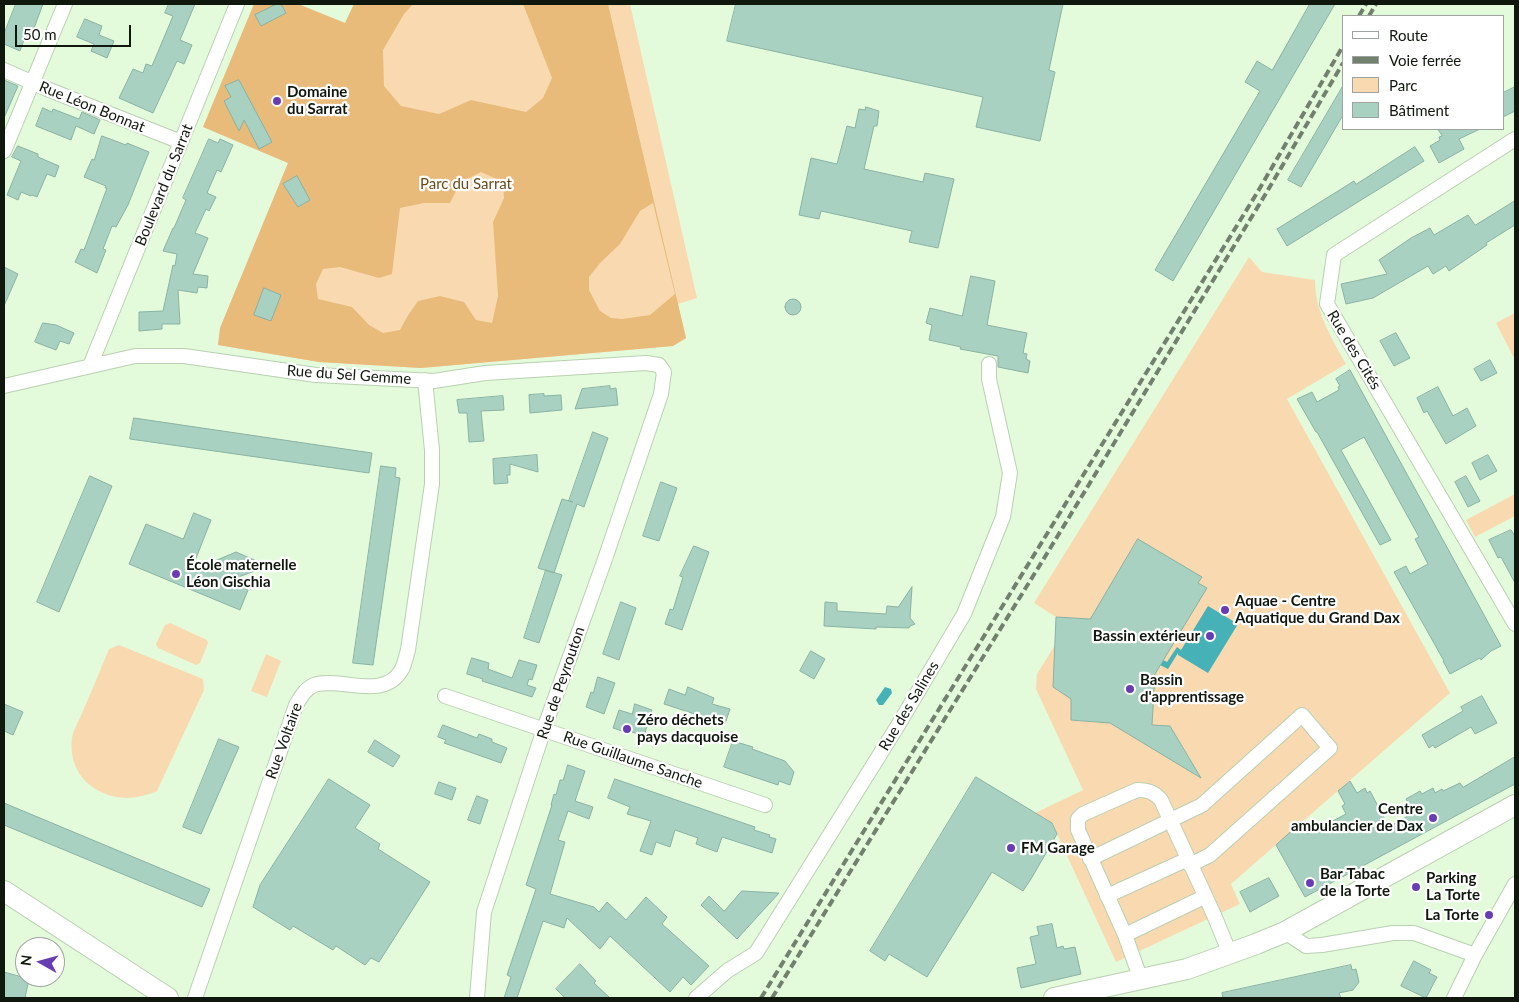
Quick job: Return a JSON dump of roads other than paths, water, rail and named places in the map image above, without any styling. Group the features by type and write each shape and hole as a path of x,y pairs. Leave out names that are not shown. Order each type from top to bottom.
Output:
{"main road":[{"path":"1054,998 1187,969 1285,932 1515,805"},
{"path":"4,891 168,998"}],"street":[{"path":"4,151 65,4"},
{"name":"Boulevard du Sarrat","path":"90,366 237,4"},
{"name":"Rue Léon Bonnat","path":"4,70 181,142"},
{"name":"Rue des Cités","path":"1515,138 1334,254 1327,304 1515,624"},
{"name":"Rue du Sel Gemme","path":"4,386 135,356 184,356 316,376 434,381 485,373 646,363 659,365 664,372"},
{"name":"Rue des Salines","path":"696,998 727,971 756,953 897,727 964,614 1004,517 1010,473 989,379 988,364"},
{"name":"Rue de Peyrouton","path":"477,998 484,912 544,729 605,559 661,394 664,372"},
{"name":"Rue Voltaire","path":"195,998 296,705 303,693 314,686 324,684 379,686 389,682 401,670 408,650 432,484 432,450 425,380"},
{"name":"Rue Guillaume Sanche","path":"445,696 765,805"},
{"path":"1090,859 1202,805 1302,715 1330,748 1210,855 1107,896"},
{"path":"1141,980 1125,935 1078,830 1078,819 1083,814 1137,790 1155,793 1161,800 1230,954"},
{"path":"1454,998 1475,955 1515,884"},
{"path":"1125,935 1204,897"},
{"path":"1285,932 1306,946 1404,932 1414,933 1475,955"}],"water":[{"name":"Bassin extérieur","path":"1208,606 1238,624 1208,673 1178,655 1178,653 1168,669 1160,665 1163,660 1167,662 1177,647 1181,650"},
{"path":"885,687 891,689 892,693 883,705 879,705 876,700"}],"railway":[{"path":"1360,15 1366,4"},
{"path":"1370,15 1376,4"},
{"path":"761,998 1257,193 1342,48"},
{"path":"772,998 1043,560 1342,65"}],"place":[{"name":"Domaine du Sarrat","path":"277,101"},
{"name":"École maternelle Léon Gischia","path":"176,574"},
{"name":"Aquae - Centre Aquatique du Grand Dax","path":"1225,610"},
{"name":"Bassin extérieur","path":"1210,636"},
{"name":"Bassin d'apprentissage","path":"1130,689"},
{"name":"Zéro déchets pays dacquoise","path":"627,729"},
{"name":"Centre ambulancier de Dax","path":"1433,818"},
{"name":"FM Garage","path":"1011,848"},
{"name":"Bar Tabac de la Torte","path":"1310,883"},
{"name":"Parking La Torte","path":"1416,887"},
{"name":"La Torte","path":"1489,915"}],"park label":[{"name":"Parc du Sarrat","path":"466,184"}]}
